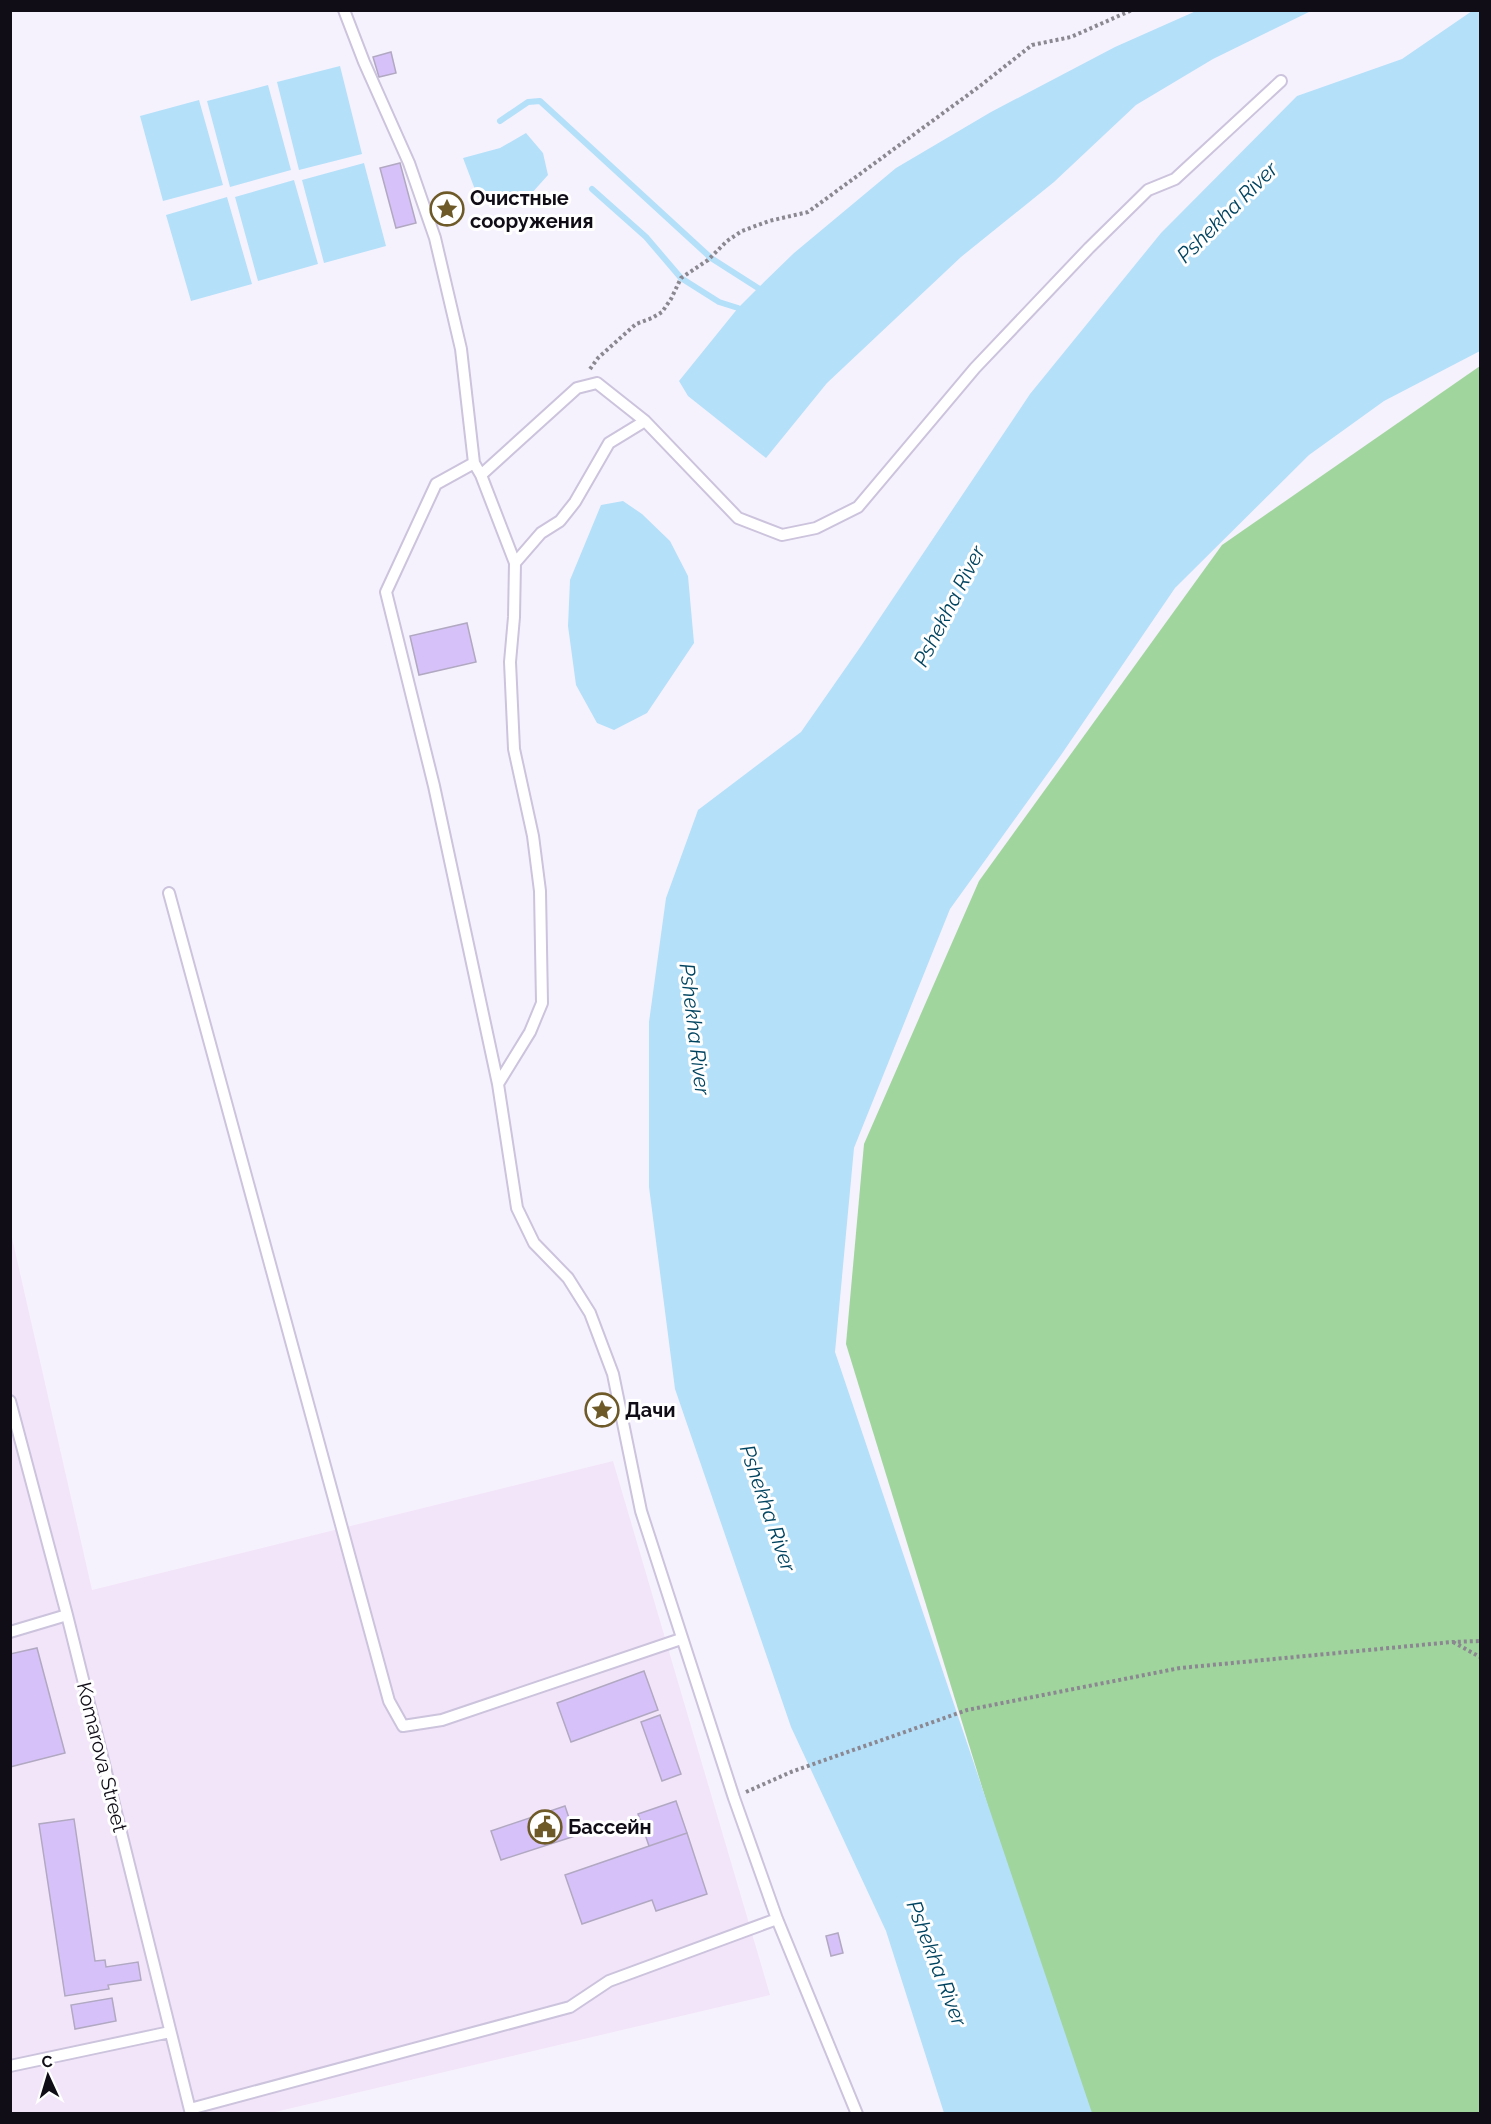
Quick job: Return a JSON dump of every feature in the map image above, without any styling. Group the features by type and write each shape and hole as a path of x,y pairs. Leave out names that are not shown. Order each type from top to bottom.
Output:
{"lane":[{"path":"344,10 364,62 409,163 435,238 461,349 474,463 481,475 515,563 510,662 514,749 533,836 540,891 542,1003 530,1032 498,1084"},
{"path":"481,475 577,388 597,383 645,421 738,518 782,536 816,528 858,507 975,368 1089,248 1148,190 1175,179 1281,81"},
{"path":"515,563 541,533 560,520 575,502 609,443 645,421"},
{"path":"474,463 436,484 386,592 436,797 498,1084 517,1208 534,1243 568,1278 590,1313 613,1374 641,1511 681,1639 777,1919 857,2114"},
{"path":"169,893 389,1701 403,1726 442,1720 681,1639"},
{"name":"Komarova Street","path":"10,1401 67,1615 190,2111"},
{"path":"10,1632 67,1615"},
{"path":"190,2111 570,2007 609,1981 777,1919"},
{"path":"10,2066 170,2032"}],"path":[{"path":"577,388 598,358 636,324 662,312 681,279 713,256 727,241 742,231 769,221 808,212 980,87 1032,45 1071,37 1132,10"},
{"path":"734,1798 790,1772 967,1710 1180,1668 1480,1641"},
{"path":"1452,1642 1480,1657"}],"shaded area":[{"path":"10,1229 92,1590 613,1461 770,1995 271,2113 11,2113"}],"green space":[{"path":"1480,366 1480,2113 1082,2113 846,1344 864,1144 979,881 1222,545"}],"water":[{"path":"1196,11 1311,11 1213,59 1136,105 1054,182 961,257 827,383 766,458 688,396 679,381 738,308 794,253 896,168 991,112 1115,47"},
{"name":"Pshekha River","path":"1472,11 1480,11 1480,351 1384,401 1309,455 1175,588 1061,755 950,909 854,1148 835,1352 1092,2113 944,2113 886,1931 791,1727 675,1389 649,1187 649,1022 666,898 698,810 801,732 1030,394 1161,233 1297,96 1402,59"},
{"path":"340,66 362,154 299,170 277,82"},
{"path":"268,85 291,170 230,187 207,101"},
{"path":"199,100 223,185 163,201 140,116"},
{"path":"526,133 543,153 548,175 531,194 499,203 479,200 463,158 500,148"},
{"path":"364,163 386,246 324,263 302,180"},
{"path":"294,180 318,264 258,281 235,197"},
{"path":"227,197 252,284 191,301 166,215"},
{"path":"623,501 642,514 670,541 688,576 694,643 647,713 614,730 597,723 576,685 568,626 570,580 601,505"}],"building":[{"path":"391,52 396,73 379,77 373,57"},
{"path":"400,163 416,223 396,228 380,168"},
{"path":"454,199 459,214 442,220 436,205"},
{"path":"467,623 476,662 419,675 410,636"},
{"path":"37,1648 65,1753 10,1767 10,1654"},
{"path":"644,1671 658,1710 571,1742 557,1703"},
{"path":"660,1715 681,1774 662,1781 641,1722"},
{"path":"676,1801 687,1833 649,1846 638,1814"},
{"path":"565,1806 575,1836 501,1860 491,1831"},
{"path":"74,1819 95,1961 105,1960 106,1967 138,1962 141,1980 108,1985 109,1989 65,1996 39,1824"},
{"path":"687,1833 707,1894 656,1911 652,1900 582,1924 565,1875"},
{"path":"838,1933 843,1953 831,1956 826,1936"},
{"path":"112,1998 116,2021 75,2029 71,2005"}],"waterway":[{"path":"500,121 528,102 540,101 711,258 758,288"},
{"path":"592,189 646,237 681,278 719,302 738,308"}],"place":[{"name":"Очистные сооружения","path":"447,209"},
{"name":"Дачи","path":"602,1410"},
{"name":"Бассейн","path":"545,1827"}]}
